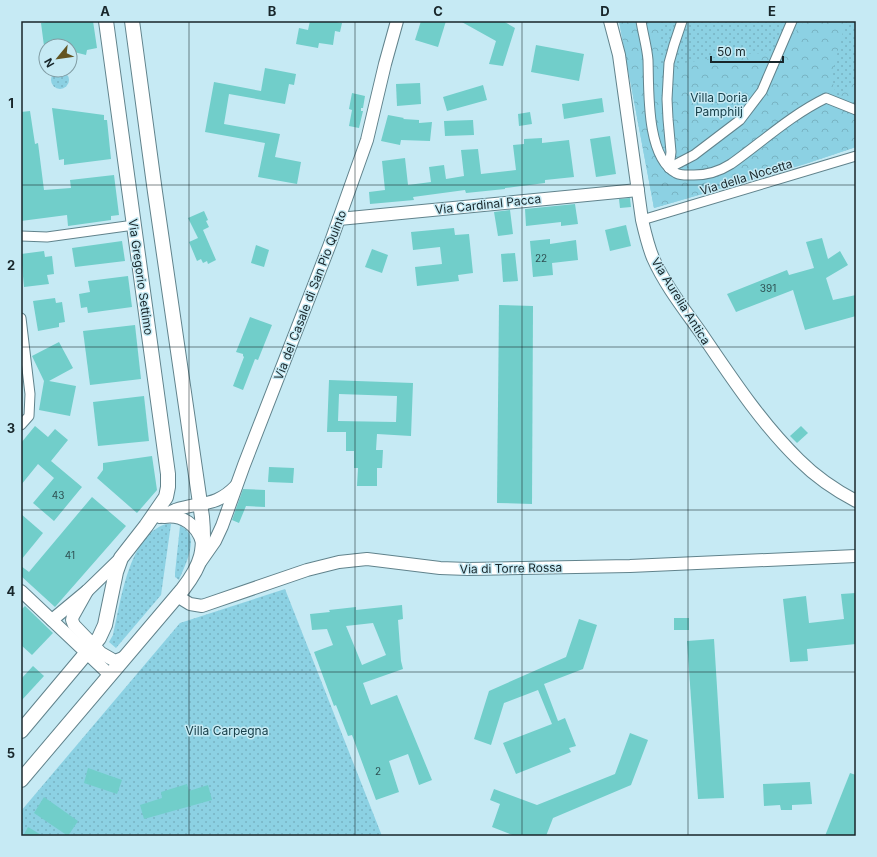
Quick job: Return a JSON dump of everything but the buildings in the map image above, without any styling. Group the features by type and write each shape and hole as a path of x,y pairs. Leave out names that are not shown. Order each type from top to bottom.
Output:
{"main road":[{"name":"Via Gregorio Settimo","path":"106,21 168,483 166,498 121,558"},
{"path":"21,780 177,596 194,573 202,555 203,526 201,505 132,21"},
{"name":"Via del Casale di San Pio Quinto","path":"202,555 219,534 339,219 367,140 397,21"},
{"name":"Via Aurelia Antica","path":"610,21 619,54 642,220 648,246 657,265 680,302 729,374 764,421 787,448 809,470 856,501"},
{"name":"Via Cardinal Pacca","path":"339,219 638,190"},
{"path":"146,526 150,522 174,510 201,505 224,496 237,485"},
{"path":"160,517 174,516 188,521 199,533 202,555"},
{"name":"Via di Torre Rossa","path":"177,596 187,603 200,606 307,570 339,562 367,559 440,568 468,569 630,566 856,556"},
{"path":"52,620 88,591 121,558"},
{"path":"21,731 90,649 105,625 116,572 121,558"},
{"path":"21,591 52,620 90,649 111,660 117,660 125,657"},
{"path":"88,591 72,616 72,620 74,626 110,675"}],"street":[{"path":"641,21 648,57 651,121 661,157 669,168 677,174 705,175 729,165 788,121 826,98 856,110"},
{"path":"669,168 671,152 667,99 669,62 682,21"},
{"path":"669,168 694,155 740,120 762,91 792,21"},
{"name":"Via della Nocetta","path":"642,220 856,156"},
{"path":"21,236 47,237 134,225"},
{"path":"21,318 30,394 29,416 21,425"}],"green space":[{"name":"Villa Doria Pamphilj","path":"619,21 856,21 856,147 805,164 654,208"},
{"name":"Villa Doria Pamphilj","path":"619,21 659,21 660,67 738,54 776,53 805,21 846,21 831,76 837,98 856,81 856,147 805,164 654,208"},
{"path":"52,78 68,78 69,80 66,86 60,89 54,86 51,80"},
{"path":"166,524 171,524 161,595 116,648 109,642 113,635 128,572 143,542 153,531"},
{"path":"180,526 187,530 191,543 188,558 179,580 175,577 175,573"},
{"name":"Villa Carpegna","path":"285,589 382,836 21,836 21,811 180,623"}]}
